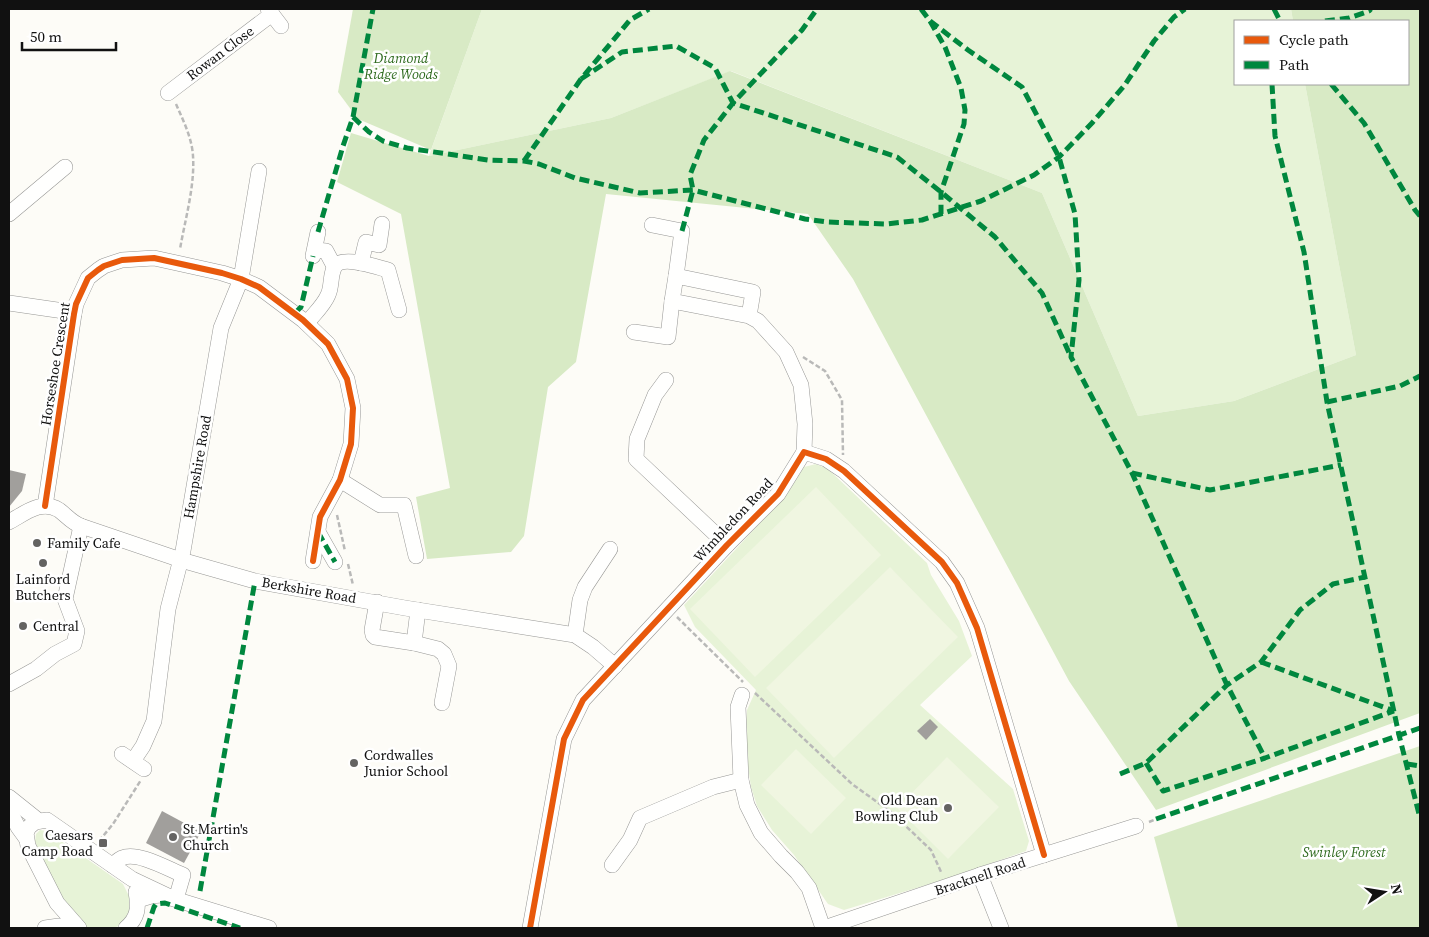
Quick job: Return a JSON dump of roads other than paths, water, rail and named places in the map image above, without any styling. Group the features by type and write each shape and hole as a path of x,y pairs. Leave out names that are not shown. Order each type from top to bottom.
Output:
{"street":[{"name":"Rowan Close","path":"168,93 274,16"},
{"path":"9,214 65,166"},
{"name":"Hampshire Road","path":"133,761 143,746 154,722 168,609 181,560 221,328 241,278 259,171"},
{"path":"364,264 366,242 379,245 382,224"},
{"path":"634,332 668,337 682,231 652,224"},
{"path":"307,323 326,299 334,266 326,251 314,253 318,232"},
{"name":"Horseshoe Crescent","path":"45,506 74,314 78,299 88,278 104,266 122,260 154,258 241,278 260,288 295,313 328,344 347,379 354,408 352,444 340,480 320,517 313,561"},
{"path":"334,266 344,262 364,264 388,270 399,310"},
{"path":"676,276 753,292 749,316"},
{"path":"672,301 749,316 758,321 786,352 801,384 805,424 804,452 826,458 844,471 942,562 957,583 977,628 1044,855"},
{"path":"9,303 74,314"},
{"path":"666,380 655,395 637,439 636,459 727,545"},
{"name":"Wimbledon Road","path":"530,928 564,739 583,700 727,545 778,494 804,452"},
{"path":"340,480 380,505 404,505 416,556"},
{"path":"9,522 37,507 45,506"},
{"name":"Berkshire Road","path":"45,506 59,510 68,519 81,526 181,560 255,581 575,635 615,666"},
{"path":"9,684 74,644 77,631 65,599 81,526"},
{"path":"318,532 342,558"},
{"path":"575,635 580,600 585,587 610,549"},
{"path":"377,602 372,635 438,649 444,654 449,666 442,703"},
{"path":"414,643 418,610"},
{"path":"744,689 738,707 742,780 747,804 761,833 809,888 824,928"},
{"path":"612,866 630,840 640,818 712,788 742,780"},
{"path":"9,797 39,821"},
{"path":"9,810 26,838"},
{"path":"78,928 57,903 28,846 26,833 29,827 39,821 47,820 132,879 172,898"},
{"name":"Bracknell Road","path":"824,928 980,875 1136,826"},
{"path":"112,865 121,858 130,856 150,861 183,875 172,898"},
{"path":"980,875 1001,928"},
{"path":"126,928 133,921 138,909 138,900 132,879"},
{"path":"138,900 160,894 269,928"},
{"path":"45,928 50,923 57,903"},
{"path":"45,928 59,926 78,928"}],"place":[{"name":"Family Cafe","path":"37,543"},
{"name":"Lainford Butchers","path":"43,563"},
{"name":"Central","path":"23,626"},
{"name":"Cordwalles Junior School","path":"354,763"},
{"name":"Old Dean Bowling Club","path":"948,808"},
{"name":"St Martin's Church","path":"173,837"},
{"name":"Caesars Camp Road","path":"103,843"}],"park label":[{"name":"Diamond Ridge Woods","path":"401,66"},
{"name":"Swinley Forest","path":"1344,852"}]}
